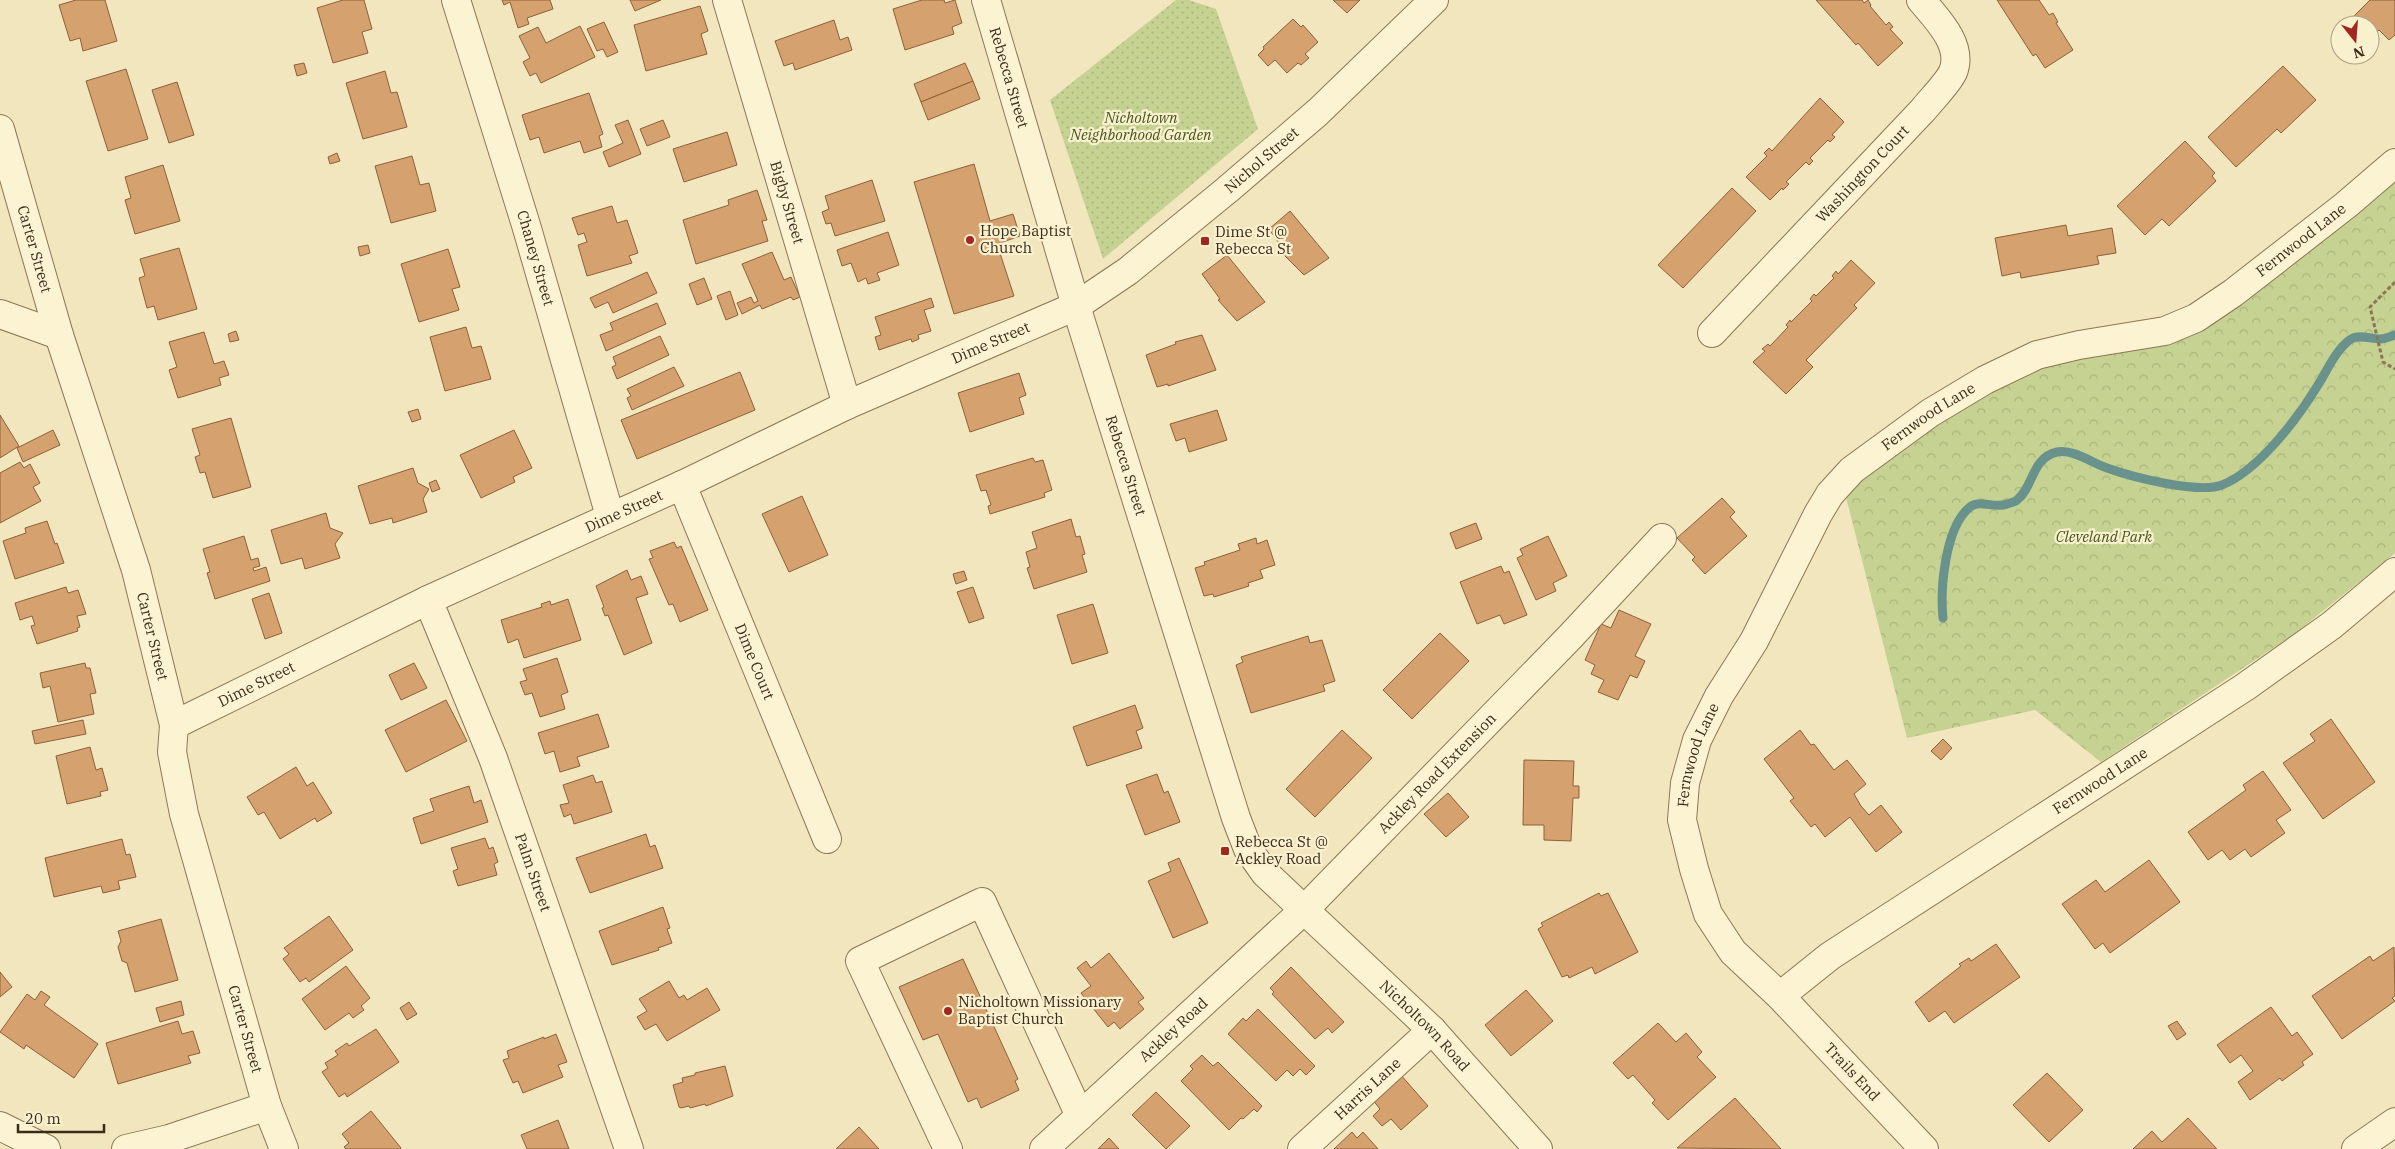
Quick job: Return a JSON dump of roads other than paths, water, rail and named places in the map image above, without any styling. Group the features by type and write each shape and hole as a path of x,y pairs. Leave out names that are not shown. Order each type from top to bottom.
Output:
{"street":[{"name":"Chaney Street","path":"456,0 526,225 610,516"},
{"name":"Bigby Street","path":"727,0 847,405"},
{"name":"Rebecca Street","path":"986,0 1076,306 1239,826 1248,849 1265,873 1304,910"},
{"name":"Nichol Street","path":"1076,306 1128,272 1235,183 1318,112 1434,0"},
{"name":"Washington Court","path":"1712,333 1923,110 1953,73 1955,54 1944,27 1921,0"},
{"name":"Carter Street","path":"0,128 59,335 136,570 174,726 172,752 184,814 267,1106 284,1149"},
{"name":"Fernwood Lane","path":"2395,163 2346,205 2248,282 2196,318 2165,331 2079,345 2037,355 1985,380 1930,413 1852,470 1830,494 1754,641 1719,696 1697,740 1685,784 1682,820 1708,914 1733,952 1780,996 1830,956 2245,687 2332,625 2395,572"},
{"name":"Dime Street","path":"174,726 428,600 682,485 847,405 1076,306"},
{"path":"0,314 59,335"},
{"name":"Dime Court","path":"682,485 828,839"},
{"name":"Ackley Road Extension","path":"1304,910 1570,637 1662,538"},
{"name":"Palm Street","path":"428,600 493,758 629,1149"},
{"path":"948,1149 860,961 982,902 1080,1116"},
{"name":"Nicholtown Road","path":"1304,910 1432,1030 1538,1149"},
{"name":"Ackley Road","path":"1044,1149 1304,910"},
{"name":"Trails End","path":"1780,996 1924,1149"},
{"name":"Harris Lane","path":"1302,1149 1432,1030"},
{"path":"126,1149 169,1139 267,1106"},
{"path":"2356,1149 2395,1122"},
{"path":"0,1126 46,1149"}],"waterway":[{"path":"1943,618 1942,591 1946,559 1955,529 1962,516 1974,505 2002,505 2016,501 2027,488 2037,466 2049,455 2057,452 2070,453 2118,472 2182,486 2211,487 2222,485 2236,478 2249,468 2276,442 2300,413 2336,354 2346,343 2358,337 2382,339 2395,335"}],"place":[{"name":"Hope Baptist Church","path":"970,240"},
{"name":"Dime St @ Rebecca St","path":"1205,241"},
{"name":"Rebecca St @ Ackley Road","path":"1225,851"},
{"name":"Nicholtown Missionary Baptist Church","path":"948,1011"}],"park label":[{"name":"Nicholtown Neighborhood Garden","path":"1141,126"},
{"name":"Cleveland Park","path":"2104,537"}]}
